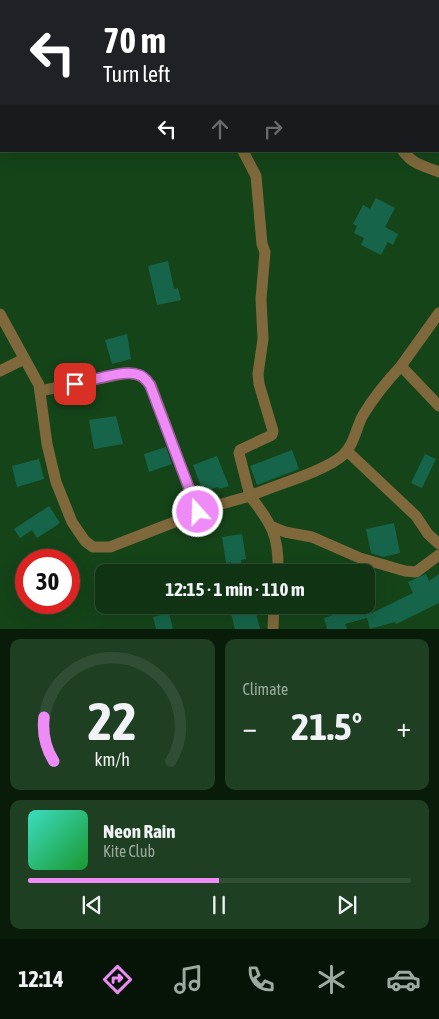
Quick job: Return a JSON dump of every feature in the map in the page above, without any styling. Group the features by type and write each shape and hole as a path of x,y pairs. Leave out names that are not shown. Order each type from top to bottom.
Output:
{"street":[{"path":"244,152 256,176 262,244 266,252 261,299 263,340 258,374 259,384 274,432 272,435 240,450 239,453 250,496 273,527 277,540 278,564"},
{"path":"404,152 408,158 419,166 439,172"},
{"path":"0,314 39,384 47,444 56,482 72,522 85,541 93,547 110,547 198,512 250,496 342,457 347,451 362,416 439,313"},
{"path":"0,371 24,358"},
{"path":"401,366 439,406"},
{"path":"40,392 128,373 140,375 144,378 150,385 198,512"},
{"path":"347,451 416,516 428,534 439,544"},
{"path":"273,527 285,532 312,537 360,558 405,572 416,572 439,555"},
{"path":"273,629 274,614"}],"building":[{"path":"376,198 395,208 385,227 398,234 393,245 388,242 381,255 361,245 364,238 354,233 357,226 353,224 363,205 370,209"},
{"path":"168,261 174,289 178,288 181,300 157,305 148,266"},
{"path":"127,334 131,359 112,364 105,340"},
{"path":"116,416 123,444 94,449 89,420"},
{"path":"166,447 172,464 149,472 144,454"},
{"path":"292,450 299,469 257,485 250,466"},
{"path":"425,454 436,459 422,488 411,483"},
{"path":"217,456 229,486 203,492 193,465"},
{"path":"39,459 44,479 17,487 12,466"},
{"path":"49,506 60,523 37,538 32,530 20,538 14,529"},
{"path":"394,523 400,553 383,557 371,553 366,529"},
{"path":"242,534 246,559 241,560 241,564 226,563 222,537"},
{"path":"426,574 429,581 439,574 439,603 396,624 395,622 370,629 367,618 345,624 347,629 327,629 324,618 336,614 375,614 375,612 413,593 408,582"},
{"path":"169,614 173,629 156,629 153,617"},
{"path":"231,614 256,614 260,629 235,629"}],"route":[{"path":"75,384 128,373 140,375 144,378 150,385 198,512"}]}
